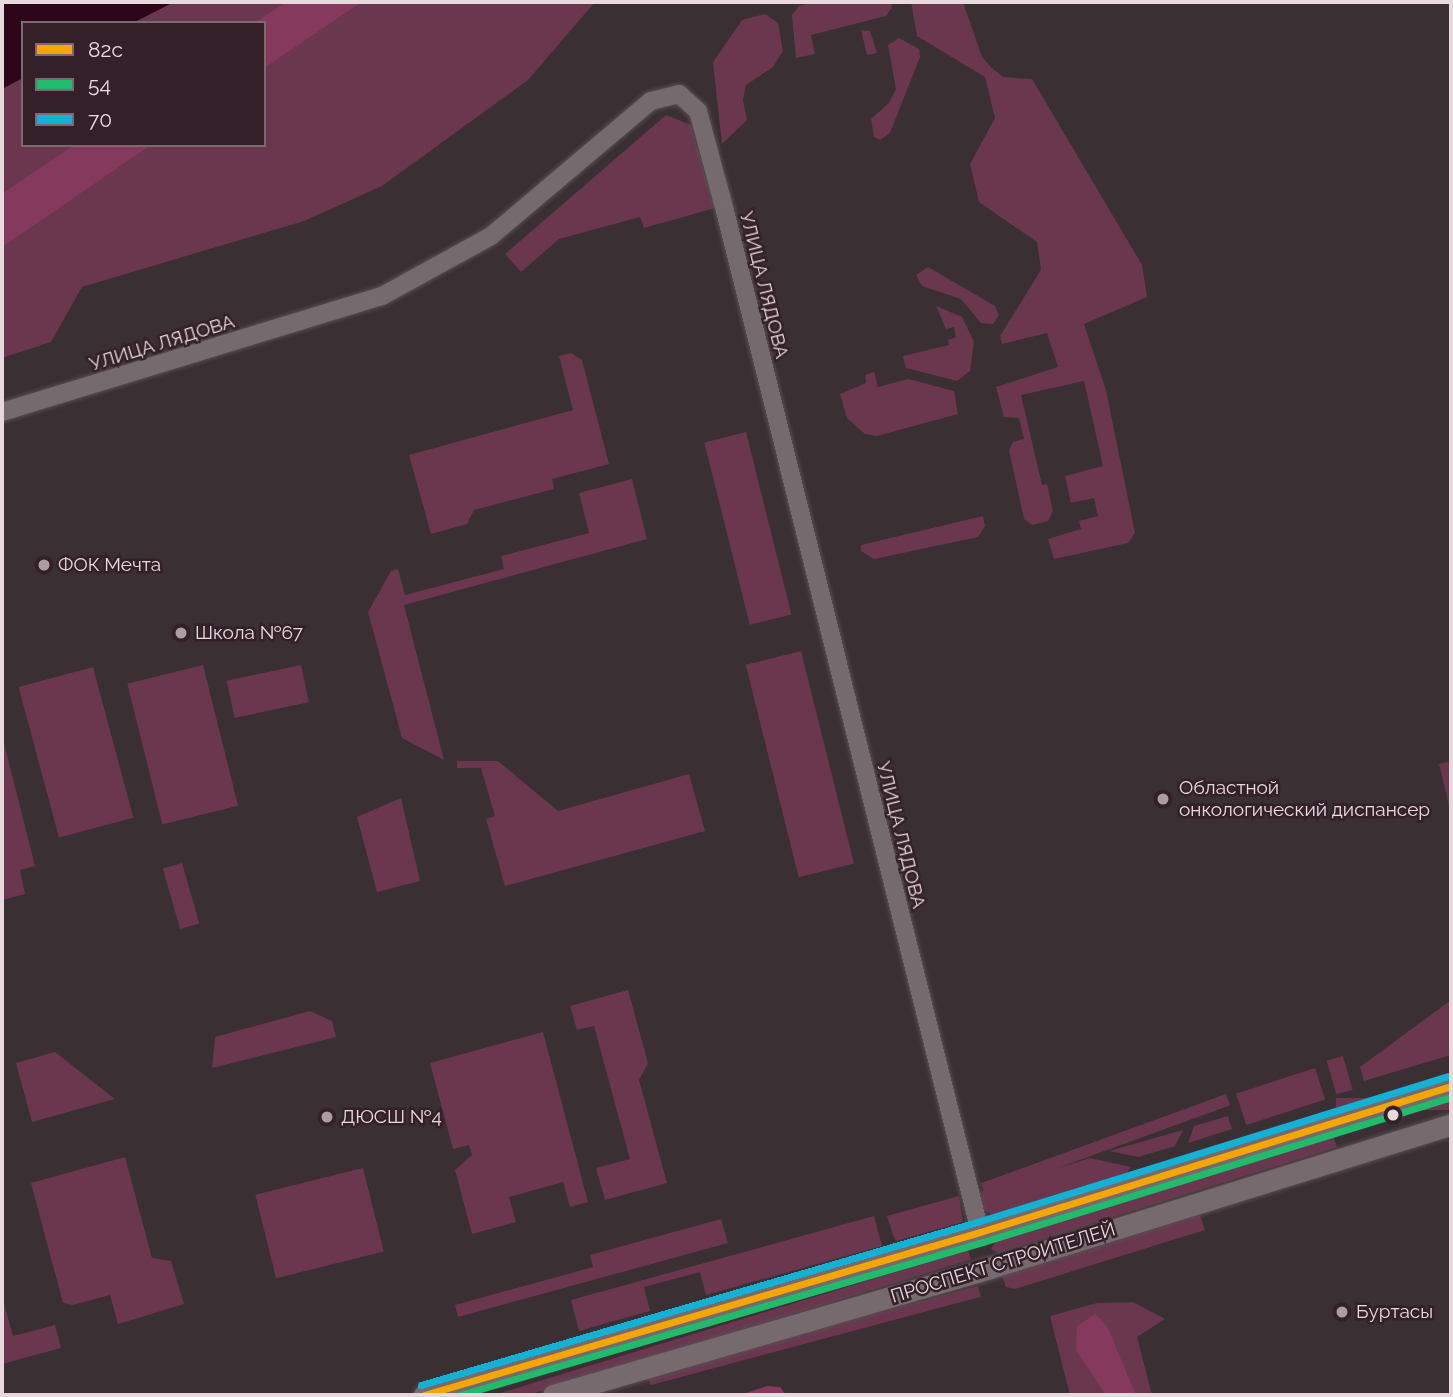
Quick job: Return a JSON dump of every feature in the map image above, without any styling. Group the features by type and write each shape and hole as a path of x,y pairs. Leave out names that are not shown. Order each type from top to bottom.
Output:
{"main road":[{"name":"ПРОСПЕКТ СТРОИТЕЛЕЙ","path":"424,1395 980,1232 1451,1086"},
{"name":"ПРОСПЕКТ СТРОИТЕЛЕЙ","path":"553,1395 990,1268 1451,1124"}],"street":[{"name":"УЛИЦА ЛЯДОВА","path":"2,412 382,296 491,236 651,101 679,94 698,111 980,1232"}],"shaded area":[{"path":"2,2 595,2 528,80 382,186 304,221 82,287 51,342 2,358"},
{"path":"2,2 174,2 137,21 21,21 21,79 2,89"},
{"path":"286,2 362,2 266,67 266,21 258,21"},
{"path":"814,2 891,2 892,7 886,16 811,35 815,54 796,58 792,15 799,6"},
{"path":"911,2 963,2 982,57 1003,77 1032,79 1142,265 1147,297 1084,324 1106,390 1135,533 1128,543 1054,559 1048,539 1081,529 1079,521 1098,516 1094,498 1071,503 1065,476 1103,466 1084,381 1021,395 1042,485 1047,484 1053,511 1048,521 1032,525 1024,519 1009,450 1013,442 1024,439 1019,418 1004,417 996,387 1058,367 1047,333 1002,344 1000,336 1041,270 1037,242 979,202 970,164 995,118 985,77 917,36"},
{"path":"765,14 778,23 783,51 773,67 746,85 743,100 747,120 722,144 713,62 742,20"},
{"path":"861,30 870,31 877,53 867,55"},
{"path":"899,38 919,49 920,57 890,133 880,140 874,137 871,119 889,103 896,89 888,45"},
{"path":"666,115 691,125 715,208 644,228 640,217 559,239 521,272 505,254"},
{"path":"71,147 148,147 2,247 2,194"},
{"path":"928,267 995,306 999,315 993,324 981,323 961,299 922,286 916,275"},
{"path":"936,306 962,317 974,342 970,371 957,381 906,368 904,361 903,356 949,345 948,340 956,337 954,327 946,329"},
{"path":"571,353 582,360 609,464 552,479 554,489 474,510 467,524 431,534 409,455 573,410 559,356"},
{"path":"874,372 878,387 908,379 954,391 958,414 877,436 865,434 847,418 840,394 866,383 865,375"},
{"path":"746,432 791,614 750,625 704,442"},
{"path":"632,479 647,539 404,605 444,760 402,738 368,612 391,571 398,569 405,595 504,569 501,556 589,533 579,493"},
{"path":"983,516 985,526 978,537 874,559 861,551 861,545"},
{"path":"801,651 854,863 799,877 746,665"},
{"path":"203,665 238,806 162,825 127,684"},
{"path":"301,665 309,702 235,718 227,681"},
{"path":"93,667 133,818 59,838 19,687"},
{"path":"2,735 35,866 20,870 25,894 2,900"},
{"path":"457,761 498,761 558,811 689,774 705,831 505,886 486,819 495,816 481,768 457,768"},
{"path":"1451,761 1451,814 1439,764"},
{"path":"401,798 420,881 377,892 357,817"},
{"path":"182,863 199,924 180,929 163,869"},
{"path":"628,990 648,1063 639,1080 667,1183 605,1200 596,1168 630,1159 594,1026 577,1030 570,1006"},
{"path":"1451,1000 1451,1055 1364,1081 1360,1067"},
{"path":"310,1011 332,1021 336,1037 212,1068 215,1037"},
{"path":"543,1032 588,1202 570,1207 563,1182 509,1197 516,1222 472,1234 455,1170 472,1155 469,1145 453,1149 430,1063"},
{"path":"55,1052 115,1099 32,1122 16,1063"},
{"path":"1343,1056 1353,1090 1336,1094 1327,1061"},
{"path":"1315,1068 1325,1099 1246,1125 1236,1094"},
{"path":"1226,1094 1230,1105 985,1195 981,1183"},
{"path":"1336,1098 1451,1098 1451,1110 1336,1110"},
{"path":"1228,1116 1232,1129 1188,1143 1194,1126"},
{"path":"1183,1130 1175,1146 1138,1157 1109,1151"},
{"path":"1333,1136 1337,1147 998,1253 991,1249 996,1241"},
{"path":"125,1157 152,1258 171,1261 184,1304 118,1324 110,1295 73,1305 63,1303 31,1183"},
{"path":"1090,1158 1131,1167 1124,1177 993,1216 980,1207 974,1194"},
{"path":"363,1168 384,1251 276,1278 255,1195"},
{"path":"959,1196 963,1222 896,1241 887,1216"},
{"path":"1200,1215 1205,1230 1015,1289 1006,1287 1002,1276"},
{"path":"874,1216 882,1246 706,1295 700,1272 644,1287 650,1311 579,1331 571,1300"},
{"path":"721,1219 728,1243 458,1317 455,1305 593,1267 590,1255"},
{"path":"968,1250 971,1260 528,1395 494,1395"},
{"path":"978,1286 981,1297 651,1385 648,1375"},
{"path":"2,1296 13,1336 55,1325 61,1348 2,1364"},
{"path":"1133,1302 1165,1319 1137,1337 1152,1395 1070,1395 1050,1316 1097,1303"},
{"path":"1095,1314 1107,1326 1136,1395 1106,1395 1076,1350 1077,1326"},
{"path":"767,1386 780,1387 786,1395 740,1395"}],"transit line":[{"name":"70","path":"421,1385 977,1222 1448,1076"},
{"name":"82с","path":"424,1395 980,1232 1451,1086"},
{"name":"54","path":"460,1395 983,1242 1451,1097"}],"place":[{"name":"ФОК Мечта","path":"44,565"},
{"name":"Школа №67","path":"181,633"},
{"name":"Областной онкологический диспансер","path":"1163,799"},
{"name":"ДЮСШ №4","path":"327,1117"},
{"name":"Буртасы","path":"1342,1312"}]}
